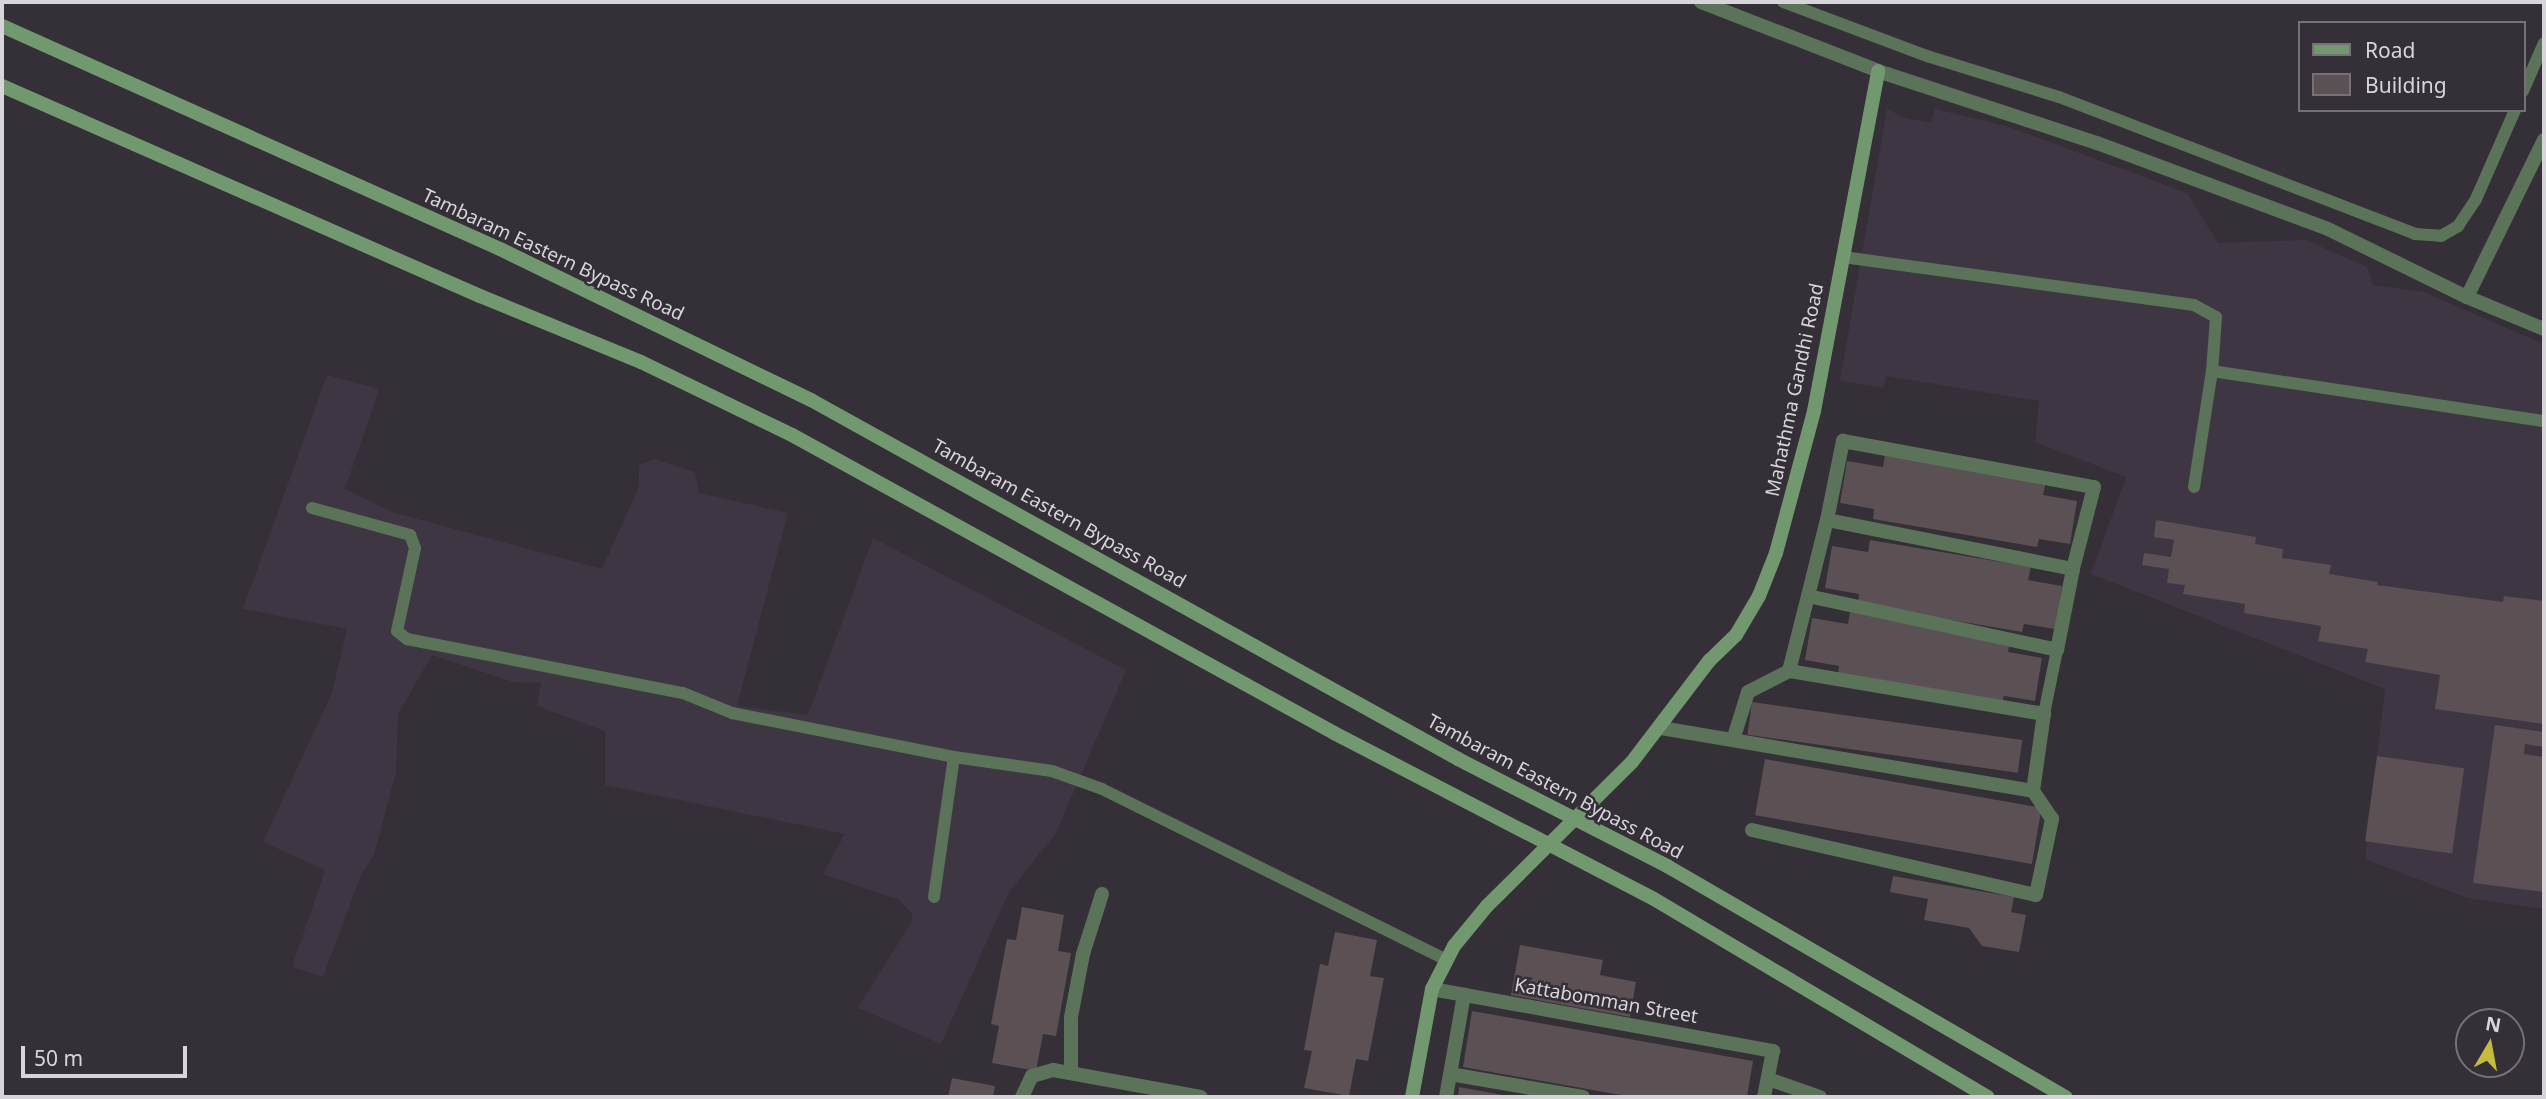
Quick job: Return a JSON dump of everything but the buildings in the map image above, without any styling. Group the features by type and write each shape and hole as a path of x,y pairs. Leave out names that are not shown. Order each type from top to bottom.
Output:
{"main road":[{"name":"Tambaram Eastern Bypass Road","path":"2,26 500,249 811,400 979,489 1275,659 1799,941 2066,1097"},
{"name":"Mahathma Gandhi Road","path":"1412,1097 1432,989 1446,960 1486,906 1576,819 1661,728 1709,661 1746,622 1776,552 1814,411 1878,71"},
{"path":"2,86 467,291 641,362 780,429 1334,733 1654,899 1989,1097"}],"street":[{"path":"1701,2 1878,71 2097,143 2328,229 2467,297 2544,329"},
{"path":"2467,297 2544,140"},
{"path":"1789,671 1827,520 1843,441 2094,487 2073,569 2057,650 1808,596"},
{"path":"1827,520 2073,569"},
{"path":"1733,740 1748,692 1789,671 2044,714 2033,791 2052,819 2036,895 1752,830"},
{"path":"1661,728 2033,791"},
{"path":"1071,1073 1071,1017 1083,954 1102,894"},
{"name":"Kattabomman Street","path":"1432,989 1773,1051 1768,1079"},
{"path":"1446,1097 1464,995"},
{"path":"1022,1096 1032,1076 1041,1071 1071,1073 1200,1097"},
{"path":"1450,1074 1583,1097"},
{"path":"1764,1097 1768,1079 1820,1097"}],"lane":[{"path":"1783,2 1927,56 2070,101 2415,234 2441,236 2458,226 2476,199 2514,112"},
{"path":"2525,86 2544,43"},
{"path":"1843,257 2194,305 2216,317 2212,370 2194,486"},
{"path":"2212,370 2544,422"},
{"path":"312,508 410,536 415,548 397,631 407,639 683,693 732,713 954,757 1052,771 1101,789 1446,960"},
{"path":"2044,714 2057,650"},
{"path":"934,897 954,757"}],"shaded area":[{"path":"1887,109 1905,118 1931,123 1935,109 2006,126 2187,193 2218,243 2306,240 2367,267 2373,285 2424,292 2544,344 2544,909 2467,898 2365,859 2385,689 2091,574 2126,477 2035,442 2039,401 1886,376 1883,388 1840,381"},
{"path":"327,375 379,389 345,489 392,512 602,569 639,487 639,465 654,459 695,472 699,493 788,513 737,706 808,715 873,538 1126,670 1056,833 1009,892 941,1044 858,1008 912,921 912,913 899,900 823,874 845,834 605,785 605,731 537,706 541,683 513,682 432,655 398,714 396,772 374,855 361,875 323,977 292,967 325,870 263,842 332,693 347,629 243,609"}]}
